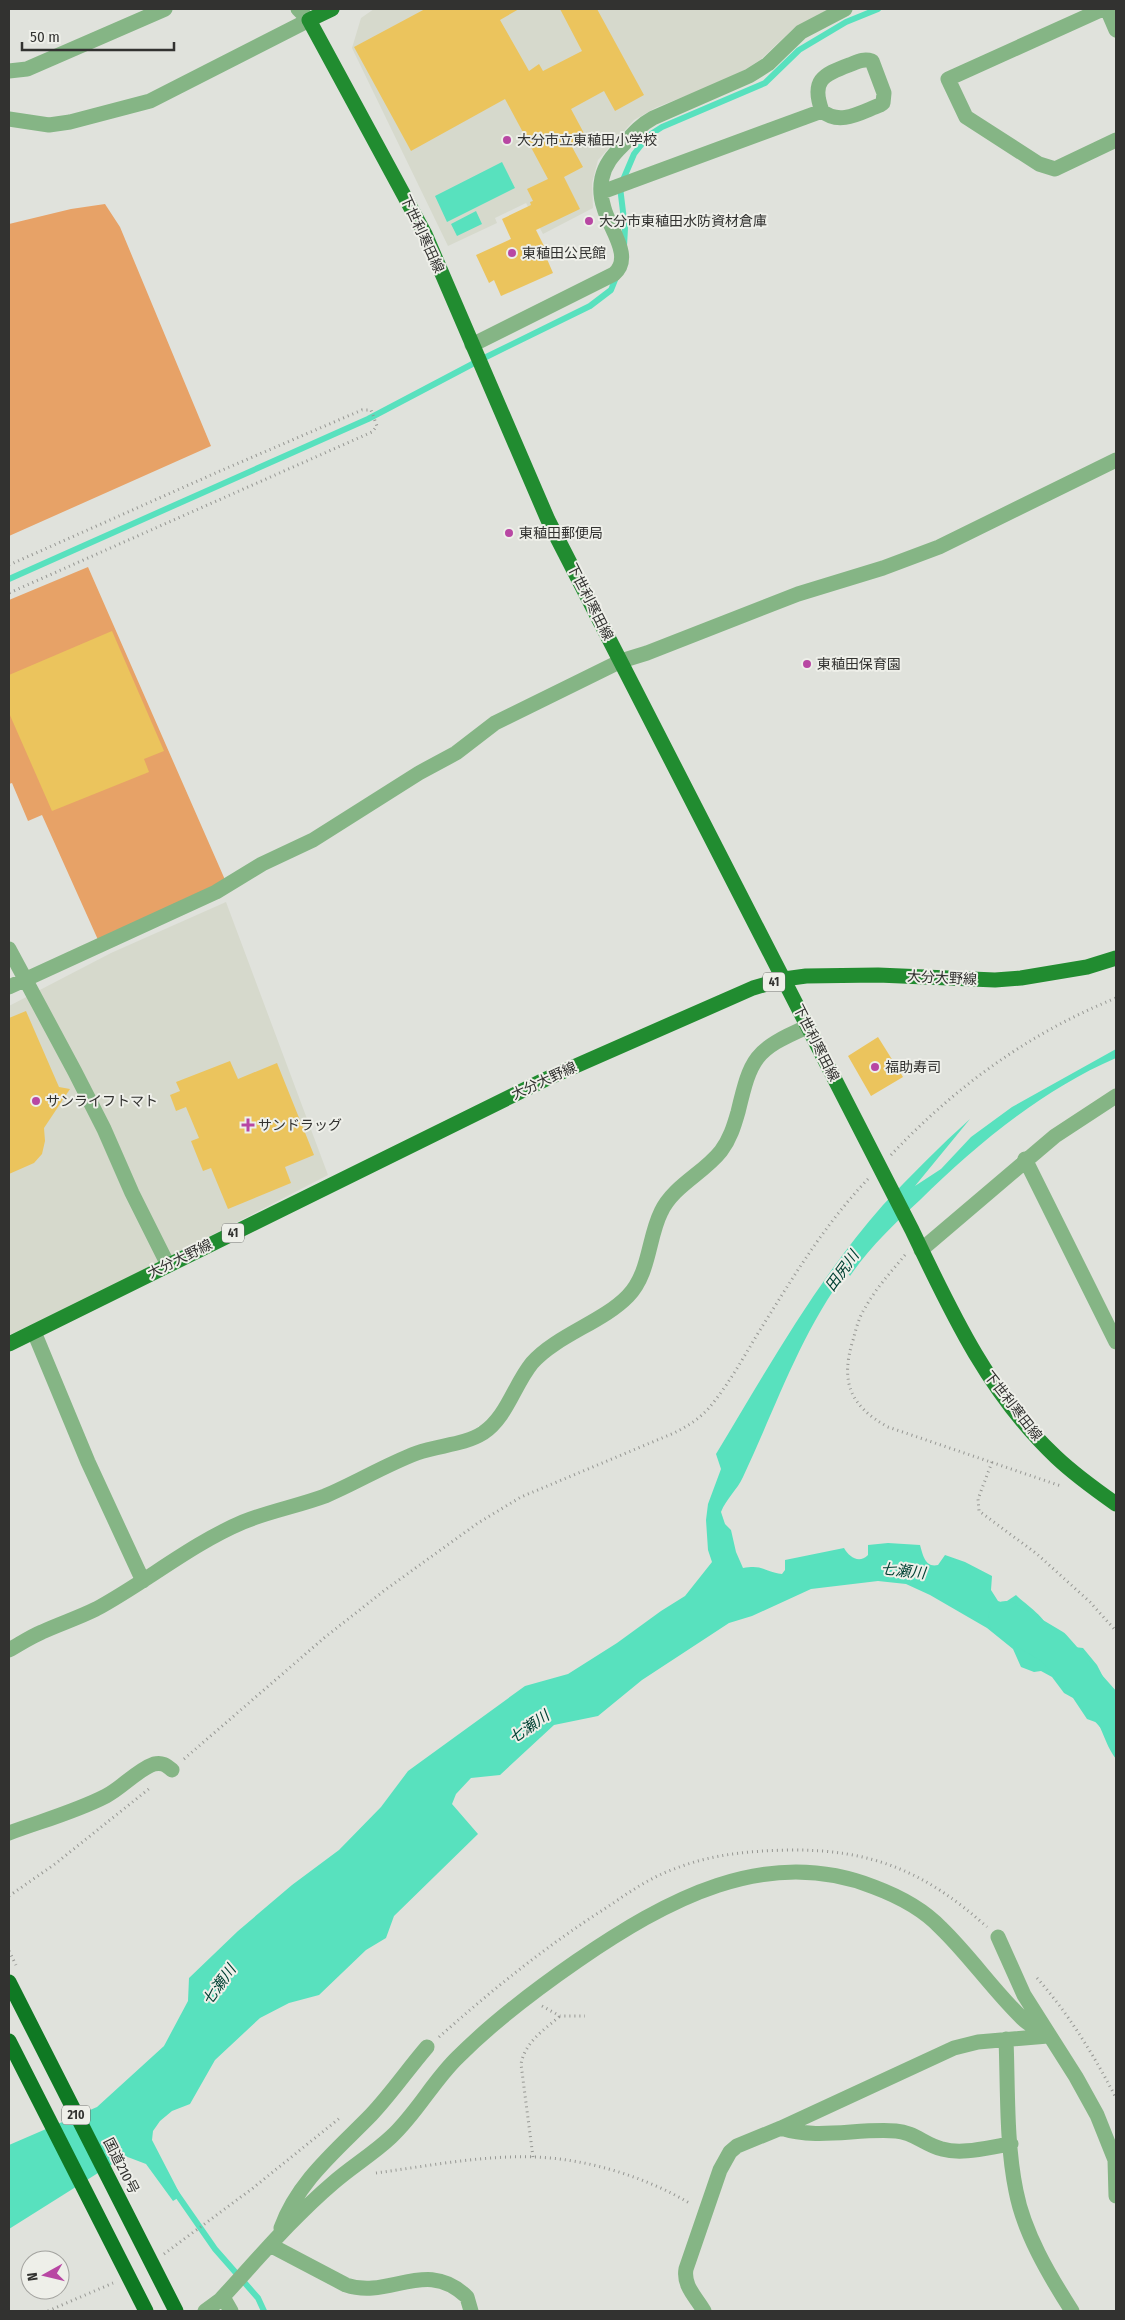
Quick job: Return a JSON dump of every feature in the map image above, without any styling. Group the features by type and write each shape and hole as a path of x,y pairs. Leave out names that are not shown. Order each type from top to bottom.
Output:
{"highway":[{"name":"国道210号","path":"9,1982 176,2311"},
{"name":"210","path":"9,2040 146,2311"}],"main road":[{"path":"309,20 332,9"},
{"name":"下世利寒田線","path":"309,20 425,234 548,520 784,979 877,1175 912,1230 915,1250 968,1344 1001,1394 1026,1426 1056,1458 1116,1504"},
{"name":"大分大野線","path":"9,1344 546,1079 736,995 784,979 806,976 878,975 995,980 1048,975 1116,958"}],"street":[{"path":"9,71 27,69 165,9"},
{"path":"9,119 49,125 70,122 150,101 309,20 298,9"},
{"path":"472,345 614,274 620,269 622,260 620,248 604,210 602,180 608,161 639,127 653,118 754,74 768,64 801,32 845,9"},
{"path":"1103,9 948,79 966,117 1039,164 1055,169 1116,140"},
{"path":"1107,9 1116,30"},
{"path":"861,60 872,61 884,93 883,103 842,119 827,115 822,111 818,100 818,88 823,77 828,72 861,60"},
{"path":"602,192 822,111"},
{"path":"9,987 216,892 262,864 313,840 419,773 456,753 495,723 620,661 647,654 798,594 884,568 939,547 1116,460"},
{"path":"9,949 104,1129 132,1193 168,1265"},
{"path":"9,1650 41,1632 96,1608 188,1552 242,1522 326,1495 409,1456 433,1448 466,1441 489,1428 503,1411 522,1376 539,1356 621,1301 634,1288 644,1268 661,1211 674,1193 712,1162 726,1143 736,1118 746,1076 753,1062 777,1042 807,1027"},
{"path":"915,1250 1069,1125 1116,1096"},
{"path":"1025,1160 1116,1342"},
{"path":"34,1332 88,1462 143,1581"},
{"path":"9,1832 89,1804 120,1788 144,1769 156,1764 164,1764 172,1770"},
{"path":"205,2311 223,2297 274,2241 333,2182 390,2138 411,2115 447,2068 526,1998 623,1930 696,1892 742,1878 765,1874 819,1874 848,1878 874,1886 920,1911 940,1926 1023,2020 1048,2036"},
{"path":"998,1937 1024,1996 1076,2077 1097,2116 1115,2160 1116,2196"},
{"path":"704,2311 687,2286 684,2277 720,2170 730,2152 746,2141 781,2128 942,2052 966,2044 1048,2036"},
{"path":"1006,2039 1011,2144 1016,2192 1026,2227 1072,2311"},
{"path":"274,2241 294,2199 307,2181 372,2113 427,2047"},
{"path":"781,2128 793,2132 818,2134 899,2131 912,2134 940,2149 950,2151 1011,2144"},
{"path":"274,2241 346,2285 357,2289 369,2289 411,2280 437,2279 448,2282 468,2297 471,2311"},
{"path":"223,2297 231,2311"}],"path":[{"path":"9,565 362,410 371,410 377,426 372,432 9,593"},
{"path":"889,1157 944,1102 1010,1053 1045,1031 1116,998"},
{"path":"9,1896 55,1864 172,1770 324,1638 384,1590 478,1523 521,1497 674,1434 692,1423 708,1409 724,1386 807,1256 835,1216 877,1175"},
{"path":"915,1250 864,1309 850,1350 847,1378 850,1389 863,1409 888,1427 1062,1487"},
{"path":"992,1462 978,1499 979,1511 1037,1554 1090,1602 1116,1631"},
{"path":"427,2047 486,1995 533,1958 590,1918 647,1881 673,1869 722,1855 749,1851 824,1850 887,1862 942,1892 998,1937"},
{"path":"1034,1975 1054,1998 1076,2029 1116,2098"},
{"path":"526,1998 560,2016 585,2016"},
{"path":"533,2157 522,2064 523,2055 530,2043 560,2016"},
{"path":"164,2254 253,2188 343,2116"},
{"path":"367,2174 490,2159 533,2157 583,2164 644,2181 670,2192 705,2212"},
{"path":"48,2311 113,2283"}],"shaded area":[{"name":"大分市立東稙田小学校","path":"374,9 829,9 793,29 760,60 732,78 657,107 634,120 598,160 592,183 593,208 543,234 526,203 495,218 497,223 448,246 352,48 361,18"},
{"path":"105,204 120,227 211,446 9,536 9,224 71,209"},
{"path":"88,567 226,882 99,942 42,815 28,821 12,783 9,784 9,600"},
{"path":"226,902 328,1175 86,1300 9,1335 9,1006 111,953"}],"water":[{"path":"502,162 515,188 447,222 435,196"},
{"path":"476,211 482,224 457,236 451,224"},
{"name":"田尻川","path":"1116,1049 1116,1058 1089,1071 1036,1102 988,1139 942,1179 892,1227 866,1255 850,1276 847,1271 830,1295 802,1345 743,1477 721,1512 725,1524 731,1530 736,1552 743,1568 755,1567 782,1574 785,1570 785,1560 844,1548 851,1557 861,1559 868,1555 868,1545 888,1543 920,1545 925,1560 930,1565 938,1565 945,1555 965,1562 992,1576 991,1590 998,1601 1004,1603 1016,1595 1045,1622 1048,1627 1052,1656 1064,1659 1074,1647 1083,1648 1097,1665 1116,1702 1116,1759 1098,1723 1087,1719 1073,1698 1064,1693 1052,1677 1041,1671 1034,1672 1021,1667 1013,1649 987,1628 930,1595 906,1584 878,1581 811,1589 752,1616 729,1623 642,1680 598,1716 554,1725 500,1775 471,1778 456,1794 452,1804 478,1834 394,1916 386,1938 366,1950 319,1995 289,2003 260,2018 215,2060 190,2104 172,2111 160,2121 153,2131 152,2140 181,2196 173,2201 146,2164 125,2156 9,2229 9,2145 97,2107 164,2046 188,2001 189,1978 238,1931 292,1885 339,1850 381,1807 408,1771 525,1686 568,1674 685,1596 712,1562 708,1550 706,1520 708,1504 721,1469 716,1454 794,1325 859,1233 883,1205 970,1119 915,1186 941,1169 971,1137 1012,1107"}],"building":[{"path":"425,9 519,9 500,20 529,71 539,64 543,71 582,51 560,9 597,9 644,95 615,111 604,91 571,109 586,137 571,145 583,167 564,177 580,209 536,230 546,250 544,252 553,273 501,296 494,280 489,283 476,255 511,239 502,219 531,205 530,202 533,201 527,189 548,179 505,99 411,151 354,47"},
{"path":"112,631 164,751 144,759 149,772 52,811 9,713 9,675"},
{"name":"サンライフトマト","path":"26,1011 59,1087 70,1089 44,1128 45,1141 42,1154 34,1163 9,1174 9,1018"},
{"name":"福助寿司","path":"878,1037 903,1077 871,1096 848,1056"},
{"name":"サンドラッグ","path":"230,1061 238,1079 277,1063 314,1155 285,1167 291,1183 228,1209 211,1168 203,1171 191,1141 199,1138 186,1107 176,1111 170,1095 180,1091 176,1082"}],"waterway":[{"path":"624,246 625,228 620,187 634,154 648,136 662,127 765,83 799,50 846,22 878,9"},
{"path":"9,579 368,419 480,360 590,306 611,290 617,275"},
{"name":"七瀬川","path":"1006,1619 1053,1647 1116,1718"},
{"path":"174,2190 215,2249 258,2298 264,2311"}],"place":[{"name":"大分市立東稙田小学校","path":"507,140"},
{"name":"大分市東稙田水防資材倉庫","path":"589,221"},
{"name":"東稙田公民館","path":"512,253"},
{"name":"東稙田郵便局","path":"509,533"},
{"name":"東稙田保育園","path":"807,664"},
{"name":"福助寿司","path":"875,1067"},
{"name":"サンライフトマト","path":"36,1101"},
{"name":"サンドラッグ","path":"248,1125"}]}
